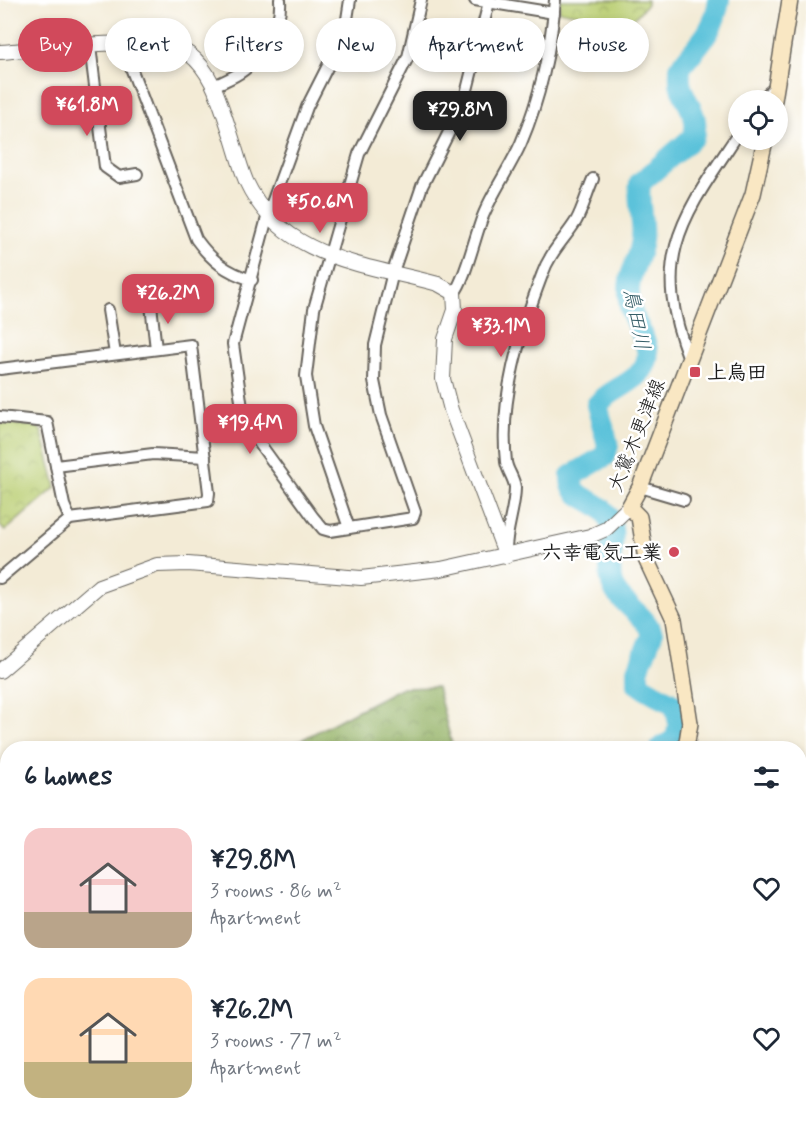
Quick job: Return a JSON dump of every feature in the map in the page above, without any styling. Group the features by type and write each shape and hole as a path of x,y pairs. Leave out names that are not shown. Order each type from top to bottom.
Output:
{"main road":[{"path":"775,90 790,0"},
{"name":"大鷲木更津線","path":"687,741 690,723 674,619 646,559 639,517 629,507 640,487 753,194 763,150"}],"street":[{"path":"214,86 244,70 259,55 275,29 280,0"},
{"path":"350,0 345,32 307,107 268,214 233,344 244,422 323,529 330,531 413,518 415,512 381,415 374,381 375,345 393,272 422,186 464,102 489,2"},
{"path":"349,528 314,426 306,376 314,309 327,256 359,154 408,57 421,0"},
{"path":"475,0 554,13"},
{"path":"506,556 451,410 443,379 445,339 455,310 454,293 461,286 468,254 483,214 521,143 537,100 555,0"},
{"path":"0,52 18,51"},
{"path":"192,57 214,86 247,182 268,214 284,232 327,256 438,284 454,293"},
{"path":"93,70 105,167 119,177 137,174"},
{"path":"133,72 196,239 211,259 229,273 252,280"},
{"path":"689,359 682,341 674,298 672,269 674,248 679,229 692,204 728,149"},
{"path":"506,556 506,532 514,505 515,484 506,464 506,414 509,382 542,274 556,245 576,221 593,179"},
{"path":"151,305 156,349"},
{"path":"108,310 115,354"},
{"path":"0,369 191,345 209,493 208,501 70,519 0,578"},
{"path":"0,417 47,422 64,505 70,519"},
{"path":"56,466 153,453 205,457"},
{"path":"640,487 684,500"},
{"path":"0,671 99,586 157,565 188,564 361,578 441,569 590,536 606,529 629,507"}],"green space":[{"path":"560,0 647,0 647,4 634,18 597,18 559,11"},
{"path":"0,423 37,426 42,432 56,487 5,531 0,526"},
{"path":"437,687 451,741 299,741 400,688"}],"waterway":[{"name":"鳥田川","path":"673,741 676,739 679,723 675,705 638,684 638,670 652,634 644,620 620,597 612,584 610,575 611,522 602,509 574,489 571,476 605,456 608,445 597,405 609,394 637,376 646,363 647,349 632,313 629,294 629,285 642,239 640,183 693,137 694,118 681,87 680,68 709,30 719,0"}],"place":[{"name":"上烏田","path":"695,372"},
{"name":"六幸電気工業","path":"674,552"}]}
